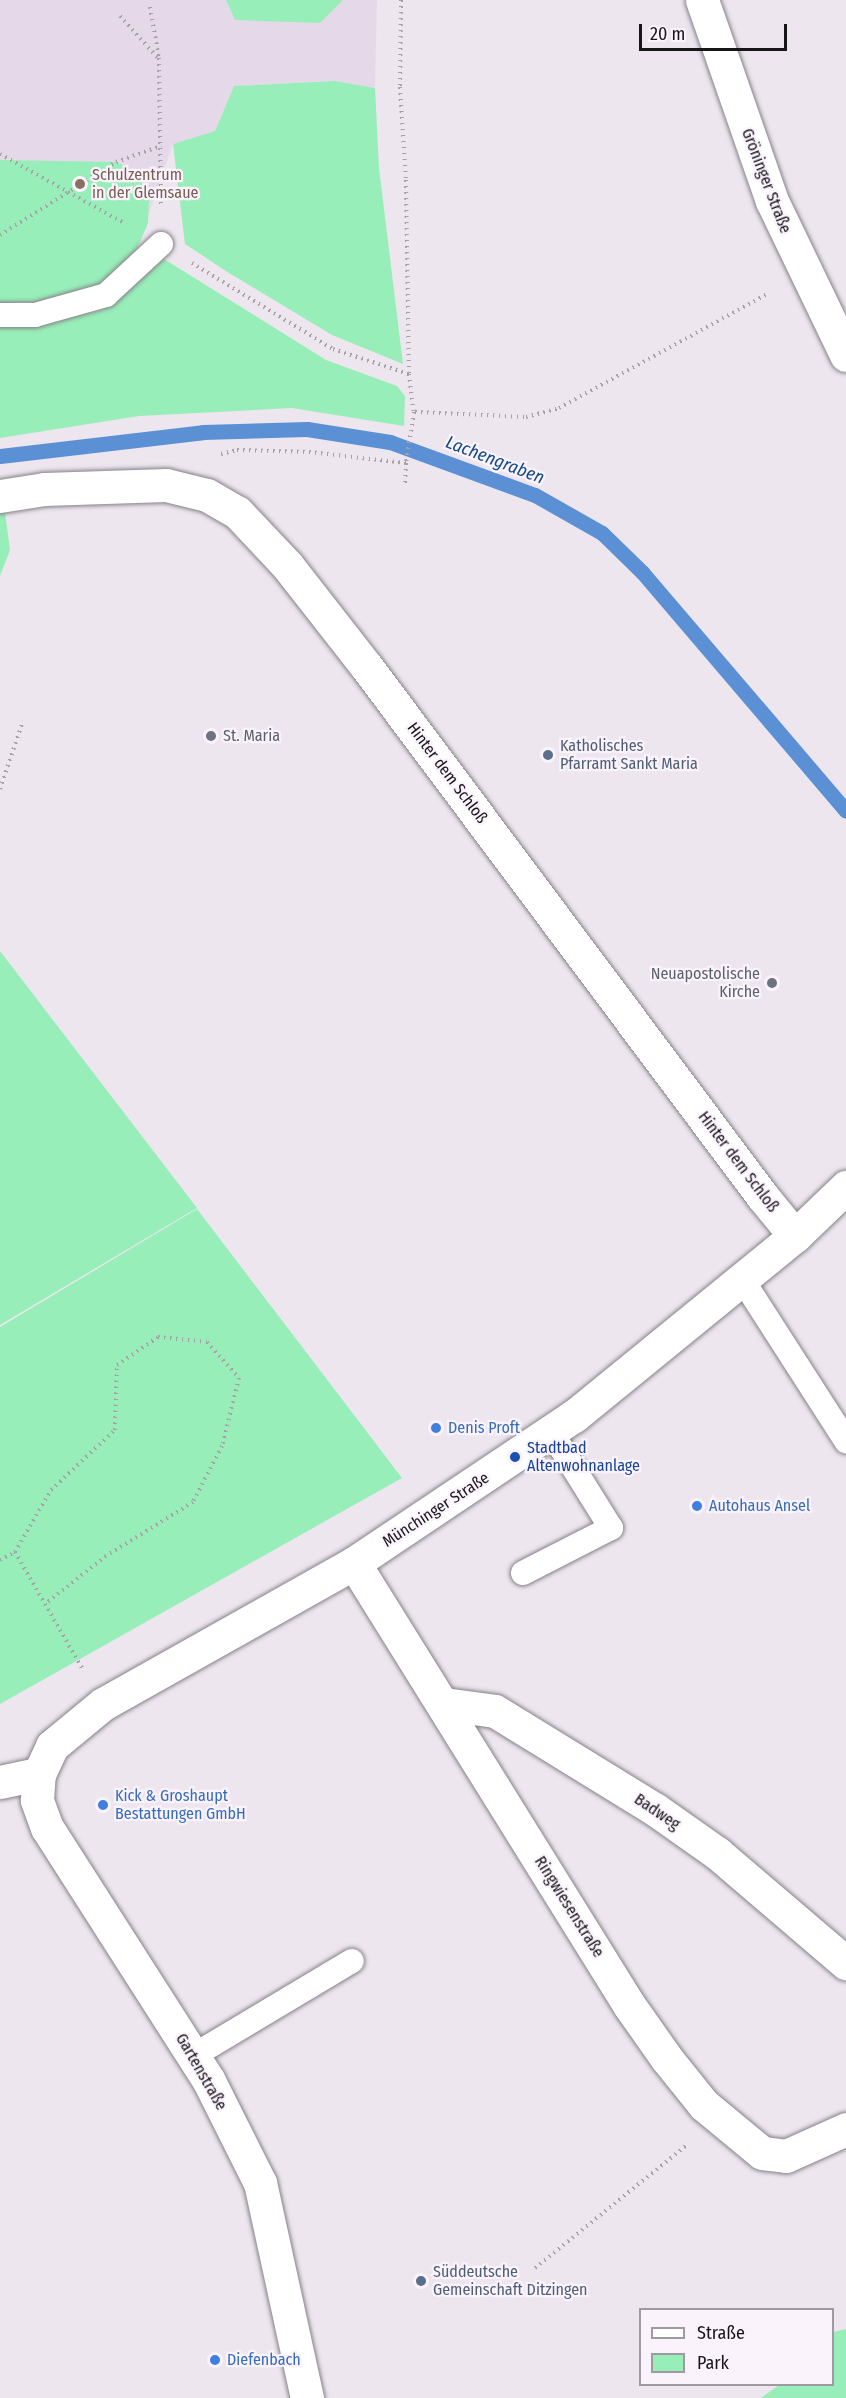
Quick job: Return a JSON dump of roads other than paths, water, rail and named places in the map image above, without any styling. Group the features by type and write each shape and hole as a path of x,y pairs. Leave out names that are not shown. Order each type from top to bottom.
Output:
{"street":[{"name":"Gröninger Straße","path":"702,0 772,201 805,274 846,355"},
{"name":"Hinter dem Schloß","path":"0,496 44,489 166,485 207,495 237,512 287,565 351,648 763,1197 795,1236"},
{"name":"Münchinger Straße","path":"39,1774 52,1746 103,1704 354,1563 552,1432 795,1236 846,1187"},
{"name":"Ringwiesenstraße","path":"354,1563 444,1704 629,2005 667,2059 704,2105 762,2153 786,2156 846,2129"},
{"name":"Badweg","path":"444,1704 495,1711 656,1810 717,1853 846,1963"},
{"path":"0,1782 39,1774"},
{"name":"Gartenstraße","path":"39,1774 36,1800 47,1828 209,2081 260,2183 307,2398"}],"lane":[{"path":"0,315 35,315 106,295 161,244"},
{"path":"742,1280 846,1441"},
{"path":"523,1573 610,1528 552,1432"},
{"path":"193,2056 352,1961"}],"waterway":[{"name":"Lachengraben","path":"0,456 203,432 307,429 390,442 535,495 602,533 642,572 846,811"}],"place":[{"name":"Schulzentrum in der Glemsaue","path":"80,184"},
{"name":"St. Maria","path":"211,736"},
{"name":"Katholisches Pfarramt Sankt Maria","path":"548,755"},
{"name":"Neuapostolische Kirche","path":"772,983"},
{"name":"Denis Proft","path":"436,1428"},
{"name":"Stadtbad Altenwohnanlage","path":"515,1457"},
{"name":"Autohaus Ansel","path":"697,1506"},
{"name":"Kick & Groshaupt Bestattungen GmbH","path":"103,1805"},
{"name":"Süddeutsche Gemeinschaft Ditzingen","path":"421,2281"},
{"name":"Diefenbach","path":"215,2360"}]}
